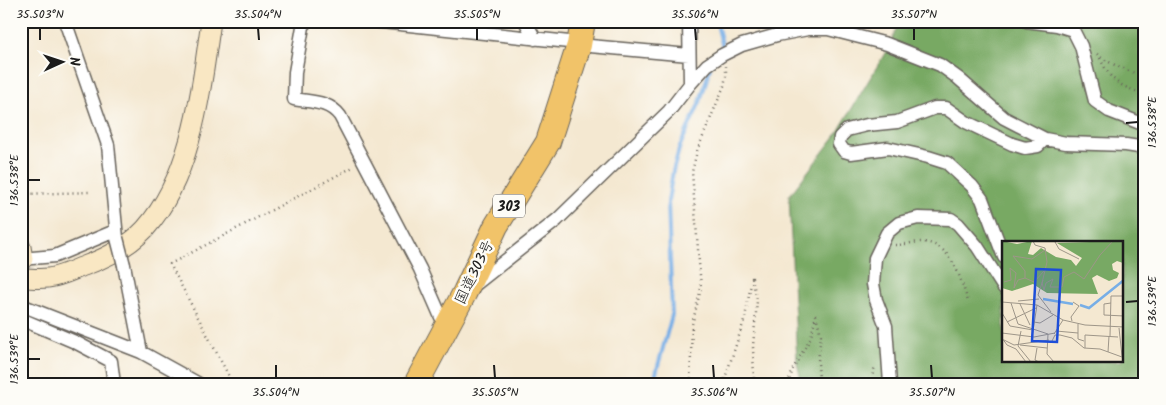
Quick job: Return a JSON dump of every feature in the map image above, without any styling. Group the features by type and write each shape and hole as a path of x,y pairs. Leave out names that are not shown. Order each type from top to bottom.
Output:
{"highway":[{"name":"国道303号","path":"416,384 465,292 496,226 548,142 578,45 583,21"}],"street":[{"path":"65,21 108,146 116,234 141,352"},
{"path":"22,261 48,278 99,261 123,247 144,229 168,197 184,156 198,109 211,21"},
{"path":"304,21 295,72 294,99 326,104 334,108 420,269 441,317 449,322"},
{"path":"372,21 569,42 578,45 689,55"},
{"path":"525,21 534,39"},
{"path":"689,21 690,84"},
{"path":"1026,21 1057,25 1073,30 1081,46 1095,102 1109,111 1145,125"},
{"path":"465,292 557,220 669,112 690,84 707,66 722,55 742,46 777,35 828,29 887,44 940,65 1004,118 1045,139 1066,143 1126,145 1145,148"},
{"path":"1002,252 982,199 972,186 947,163 888,148 851,153 844,150 839,144 840,137 847,130 867,125 898,122 935,108 946,108 966,122 1012,144 1025,148 1038,146 1045,139"},
{"path":"890,384 886,326 876,300 873,284 875,258 887,233 899,223 918,218 951,219 958,224 977,246 1002,285"},
{"path":"22,261 56,256 116,234"},
{"path":"21,305 141,352 192,382"},
{"path":"21,319 75,342 111,361 114,384"}],"path":[{"path":"1081,46 1091,50 1122,70 1145,75"},
{"path":"690,384 692,324 701,288 692,172 697,152 724,86 726,67 722,55"},
{"path":"1100,57 1111,78 1145,94"},
{"path":"233,384 170,264 363,162"},
{"path":"21,177 25,194 91,192"},
{"path":"882,243 902,245 920,242 932,243 939,247 948,254 956,268 968,301"},
{"path":"723,384 745,318 752,278 757,302 753,346 754,384"},
{"path":"788,384 793,369 811,337 816,315 822,335 818,361 819,384"}],"green space":[{"path":"899,21 1145,21 1145,384 802,384 797,363 789,196 836,135 891,43"}],"waterway":[{"path":"719,21 718,28 723,48 719,50"},
{"path":"653,384 672,315 668,201 673,171 680,146 700,102 710,68"}]}
